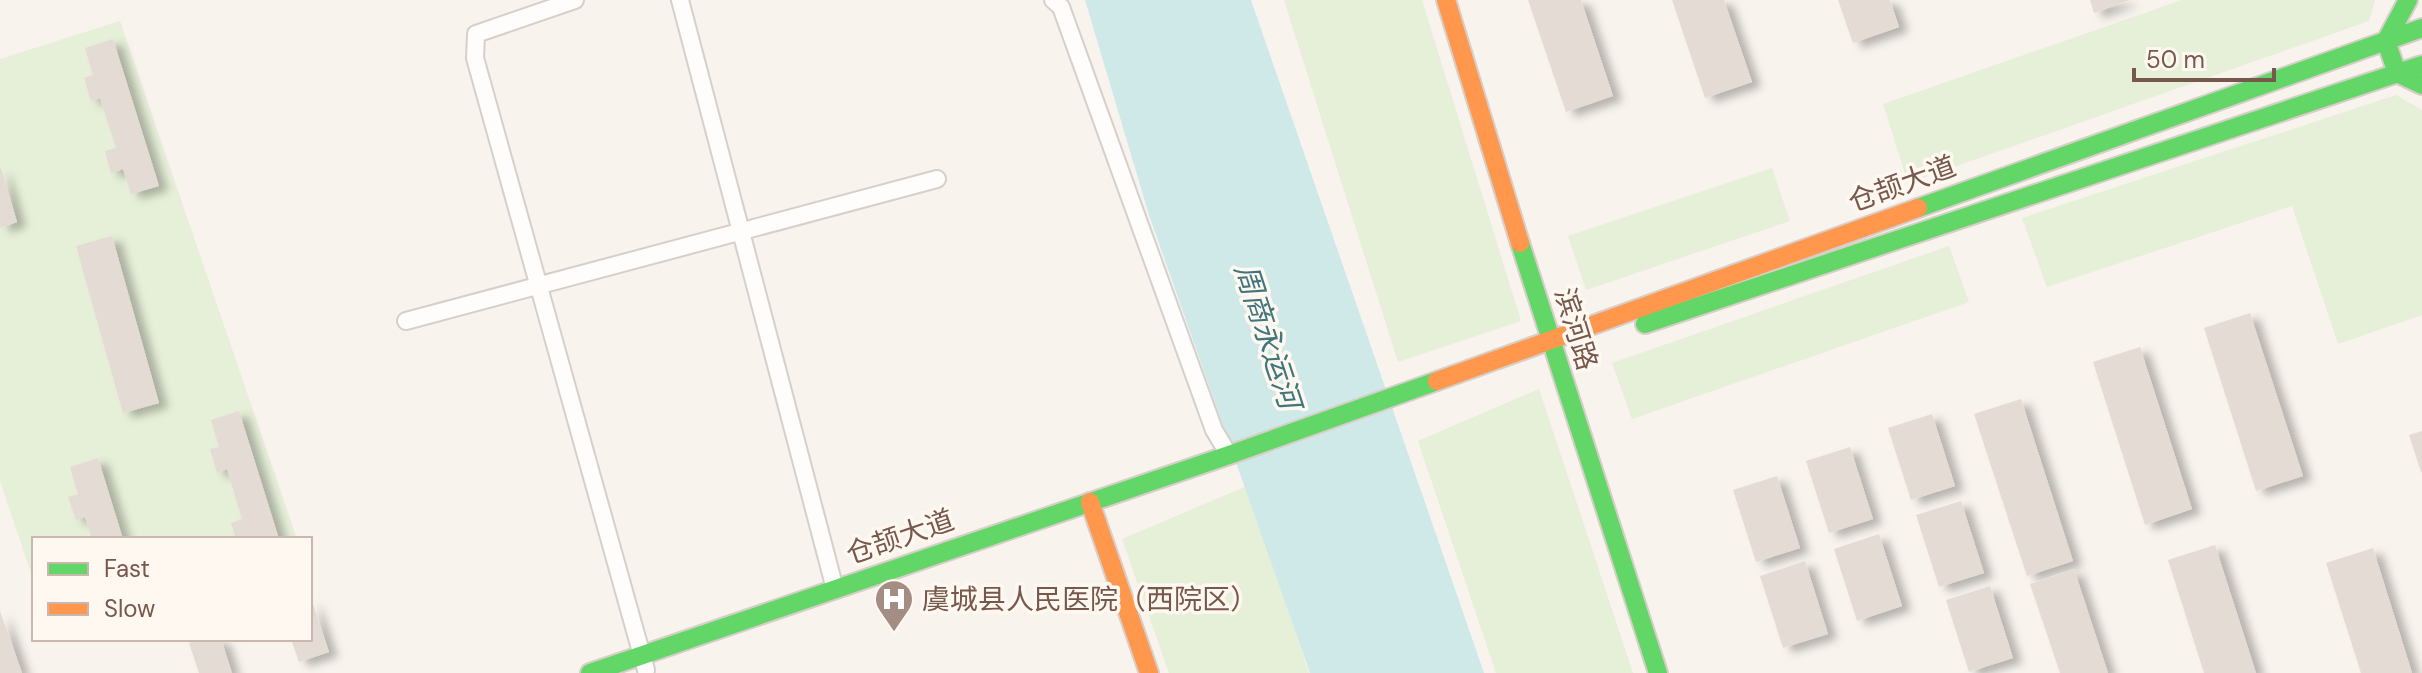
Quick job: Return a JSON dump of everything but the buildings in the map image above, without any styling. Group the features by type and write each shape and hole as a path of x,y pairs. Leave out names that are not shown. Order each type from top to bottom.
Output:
{"main road":[{"name":"滨河路","path":"1446,0 1552,348 1658,673"},
{"path":"2408,0 2386,41 2397,73 2422,85"},
{"name":"仓颉大道","path":"1552,348 2422,28"},
{"name":"仓颉大道","path":"590,673 641,666 1552,348 2422,65"},
{"name":"仓颉大道","path":"641,666 835,589 1092,508"},
{"path":"1092,508 1149,673"}],"street":[{"path":"575,0 476,34 475,58 641,666"},
{"path":"680,0 835,589"},
{"path":"1053,0 1061,7 1214,430 1230,460"},
{"path":"406,321 937,179"}],"green space":[{"path":"1284,0 1422,0 1521,321 1398,362"},
{"path":"2182,0 2375,0 2369,21 1908,183 1883,104"},
{"path":"120,21 296,537 32,537 32,576 0,481 0,59"},
{"path":"2396,95 2422,110 2422,315 2338,344 2292,206 2047,287 2022,218"},
{"path":"1772,168 1790,221 1586,290 1568,236"},
{"path":"1949,246 1969,302 1632,419 1612,363"},
{"path":"1539,389 1633,673 1496,673 1418,441"},
{"path":"1247,486 1309,673 1169,673 1122,539"}],"water":[{"name":"周商永运河","path":"1085,0 1251,0 1484,673 1310,673 1149,215"}],"traffic: fast":[{"path":"2408,0 2386,41 2397,73 2422,85"},
{"path":"1918,208 2422,28"},
{"path":"1645,324 2422,65"},
{"path":"1520,243 1658,673"},
{"path":"590,673 1437,381"}],"traffic: slow":[{"path":"1446,0 1520,243"},
{"path":"1437,381 1918,208"},
{"path":"1090,502 1149,673"}],"place":[{"name":"虞城县人民医院（西院区）","path":"894,633"}]}
